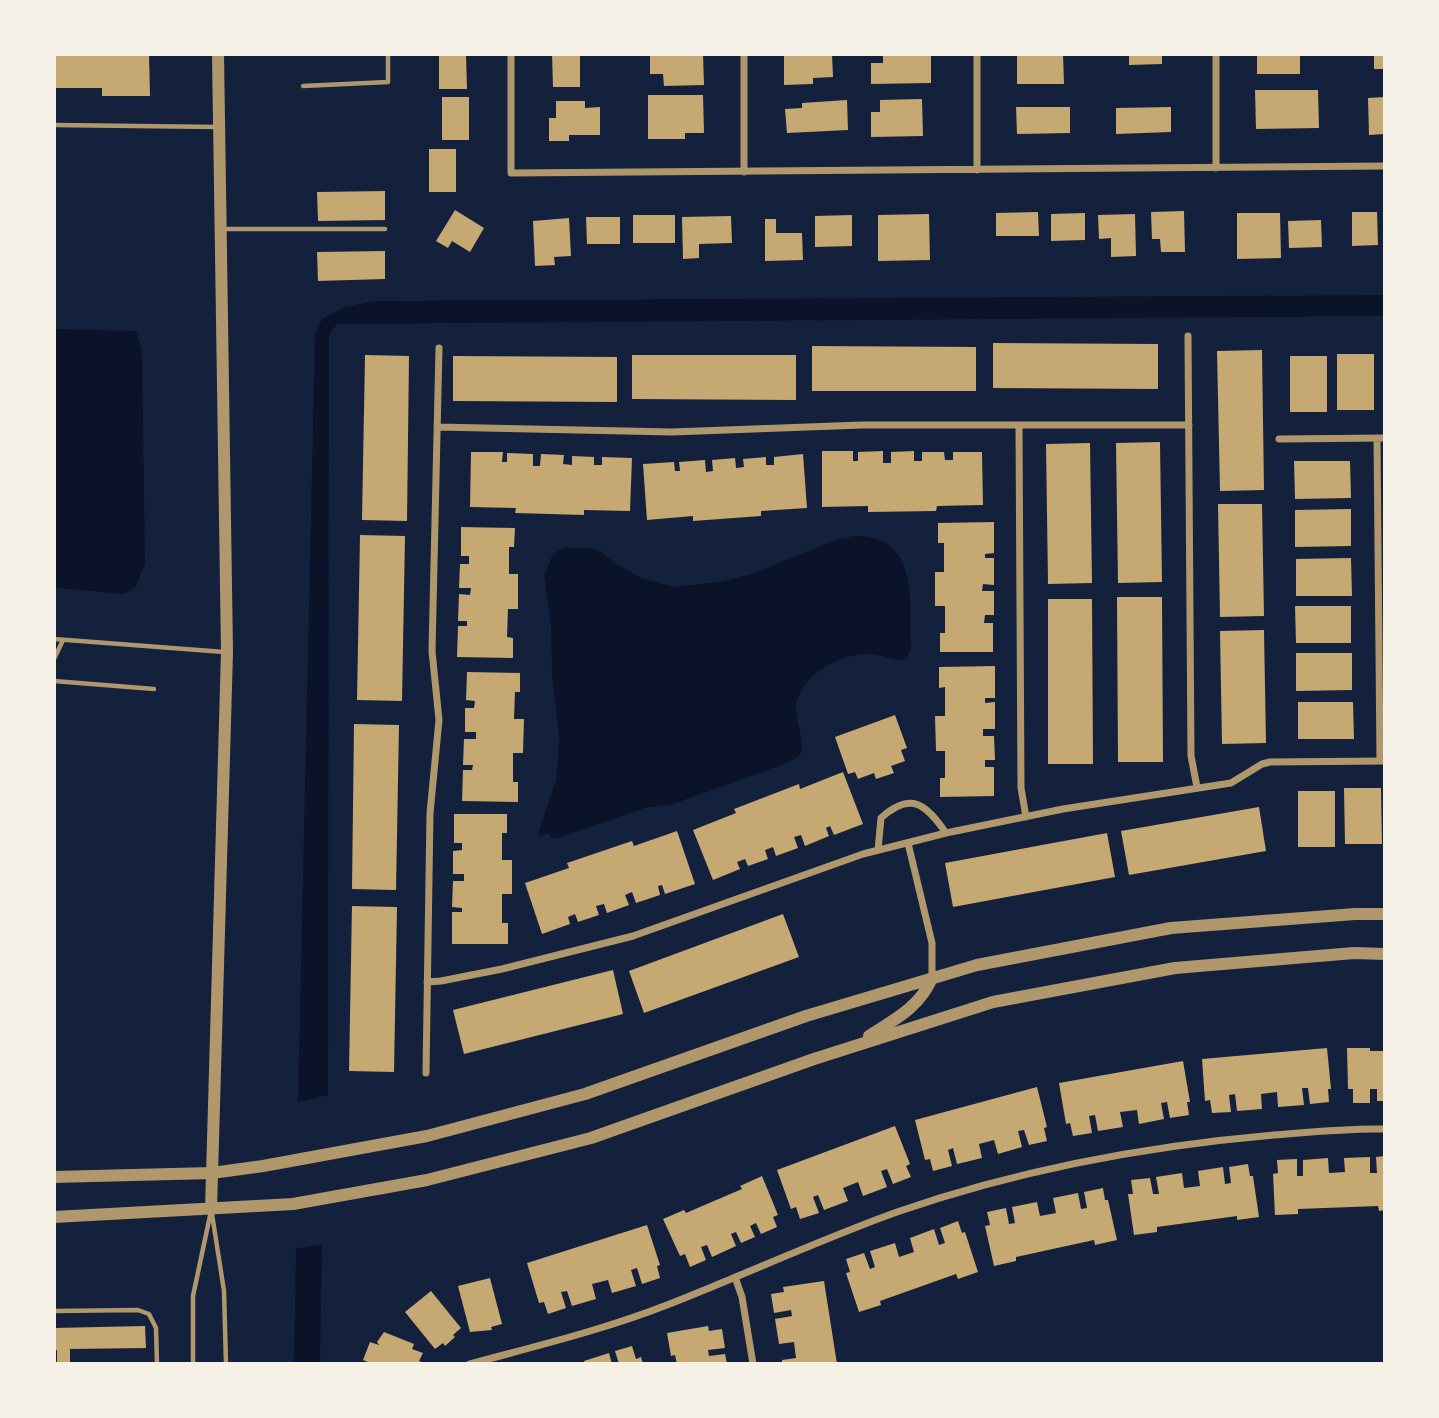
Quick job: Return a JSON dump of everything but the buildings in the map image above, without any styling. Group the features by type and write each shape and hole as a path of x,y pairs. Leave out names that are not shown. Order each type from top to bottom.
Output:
{"street":[{"path":"211,1210 227,652 218,54"},
{"path":"511,54 511,173 1385,166"},
{"path":"744,54 744,172"},
{"path":"977,54 977,170"},
{"path":"1216,54 1216,168"},
{"path":"1188,336 1191,757 1197,787"},
{"path":"426,1073 430,813 439,731 432,651 439,348"},
{"path":"437,427 671,432 862,425 1189,425"},
{"path":"1018,427 1021,788 1026,817"},
{"path":"426,982 502,969 624,939 878,850 946,833 1231,783 1262,764 1287,761 1382,761 1381,438 1279,439"},
{"path":"878,850 881,818 895,805 914,803 931,811 946,833"},
{"path":"854,1046 919,1001 926,993 932,978 932,943 908,843"},
{"path":"54,1177 212,1173 314,1157 468,1127 585,1094 806,1016 977,965 1171,928 1385,914"},
{"path":"54,1217 293,1205 427,1180 591,1138 854,1046 993,1002 1175,968 1354,953 1385,954"},
{"path":"470,1364 622,1321 899,1212 947,1196 1074,1165 1160,1148 1209,1141 1385,1129"},
{"path":"735,1277 742,1297 753,1364"}],"lane":[{"path":"303,86 388,82 388,54"},
{"path":"54,125 218,127"},
{"path":"220,229 385,229"},
{"path":"54,639 227,652"},
{"path":"54,659 63,640"},
{"path":"54,681 154,689"},
{"path":"193,1364 193,1296 211,1210"},
{"path":"211,1210 224,1291 226,1364"},
{"path":"54,1311 138,1310 149,1314 156,1328 157,1364"}],"water":[{"path":"1385,295 1385,316 337,324 329,335 328,1095 298,1102 315,335 322,319 344,307 376,301"},
{"path":"54,329 136,331 142,350 145,563 136,586 124,594 54,588"},
{"path":"855,536 876,539 891,547 901,559 910,592 911,647 907,659 898,660 875,654 846,657 813,676 804,685 796,708 802,751 798,757 787,763 673,804 645,808 558,838 552,838 547,833 542,836 538,834 556,780 558,760 559,736 552,673 551,626 544,576 553,554 565,547 594,549 641,578 674,587 720,582 751,574 839,539"},
{"path":"322,1244 320,1364 294,1364 296,1249"}]}
